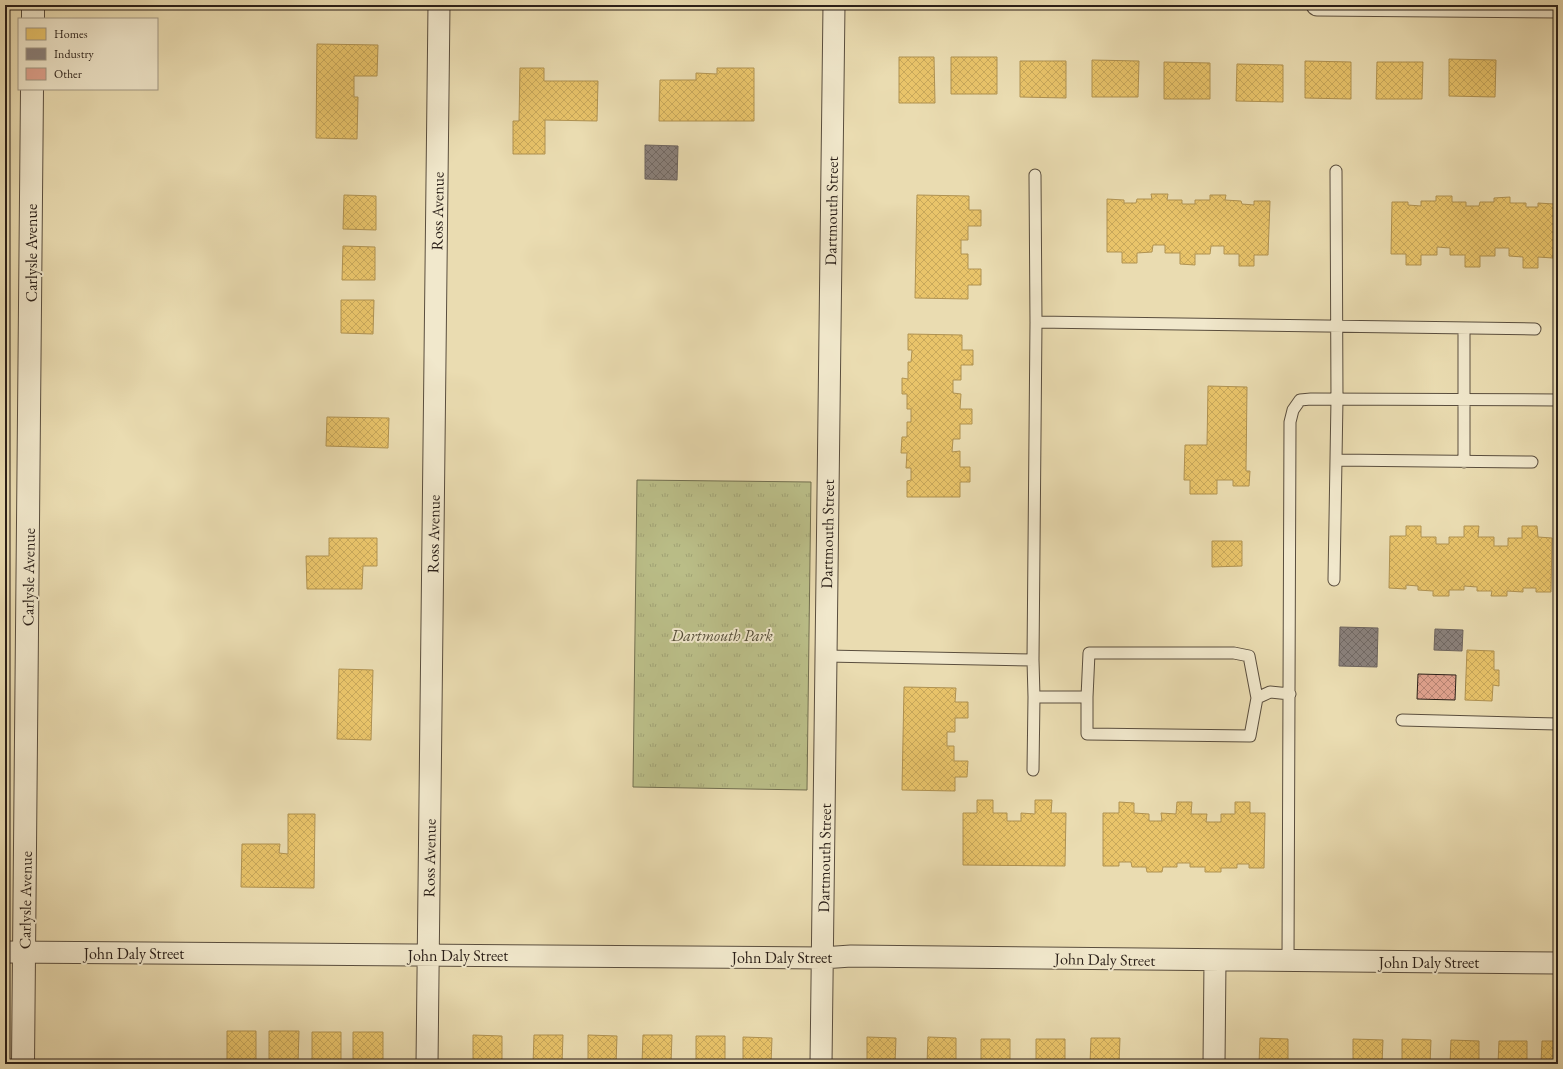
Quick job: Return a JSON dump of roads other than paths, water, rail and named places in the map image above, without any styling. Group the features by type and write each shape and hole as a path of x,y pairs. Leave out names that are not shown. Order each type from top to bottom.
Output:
{"street":[{"path":"33,5 33,18"},
{"name":"Ross Avenue","path":"427,1064 439,5"},
{"name":"Dartmouth Street","path":"821,1064 834,5"},
{"path":"1317,5 1558,7"},
{"name":"Carlysle Avenue","path":"23,1064 15,952 32,90"},
{"name":"John Daly Street","path":"15,952 822,958 852,956 1288,962 1558,963"},
{"path":"1214,1064 1215,961"}],"lane":[{"path":"1334,580 1338,399 1336,171"},
{"path":"1033,770 1036,322 1035,175"},
{"path":"1036,322 1535,329"},
{"path":"1464,328 1464,462"},
{"path":"1288,962 1290,422 1293,410 1300,400 1558,400"},
{"path":"1336,460 1532,462"},
{"path":"1089,653 1234,653 1249,656 1257,698 1250,736 1087,734 1086,697 1089,653"},
{"path":"826,656 1033,660"},
{"path":"1257,698 1270,692 1290,694"},
{"path":"1034,697 1086,697"},
{"path":"1402,720 1558,724"}],"park label":[{"name":"Dartmouth Park","path":"722,635"}]}
